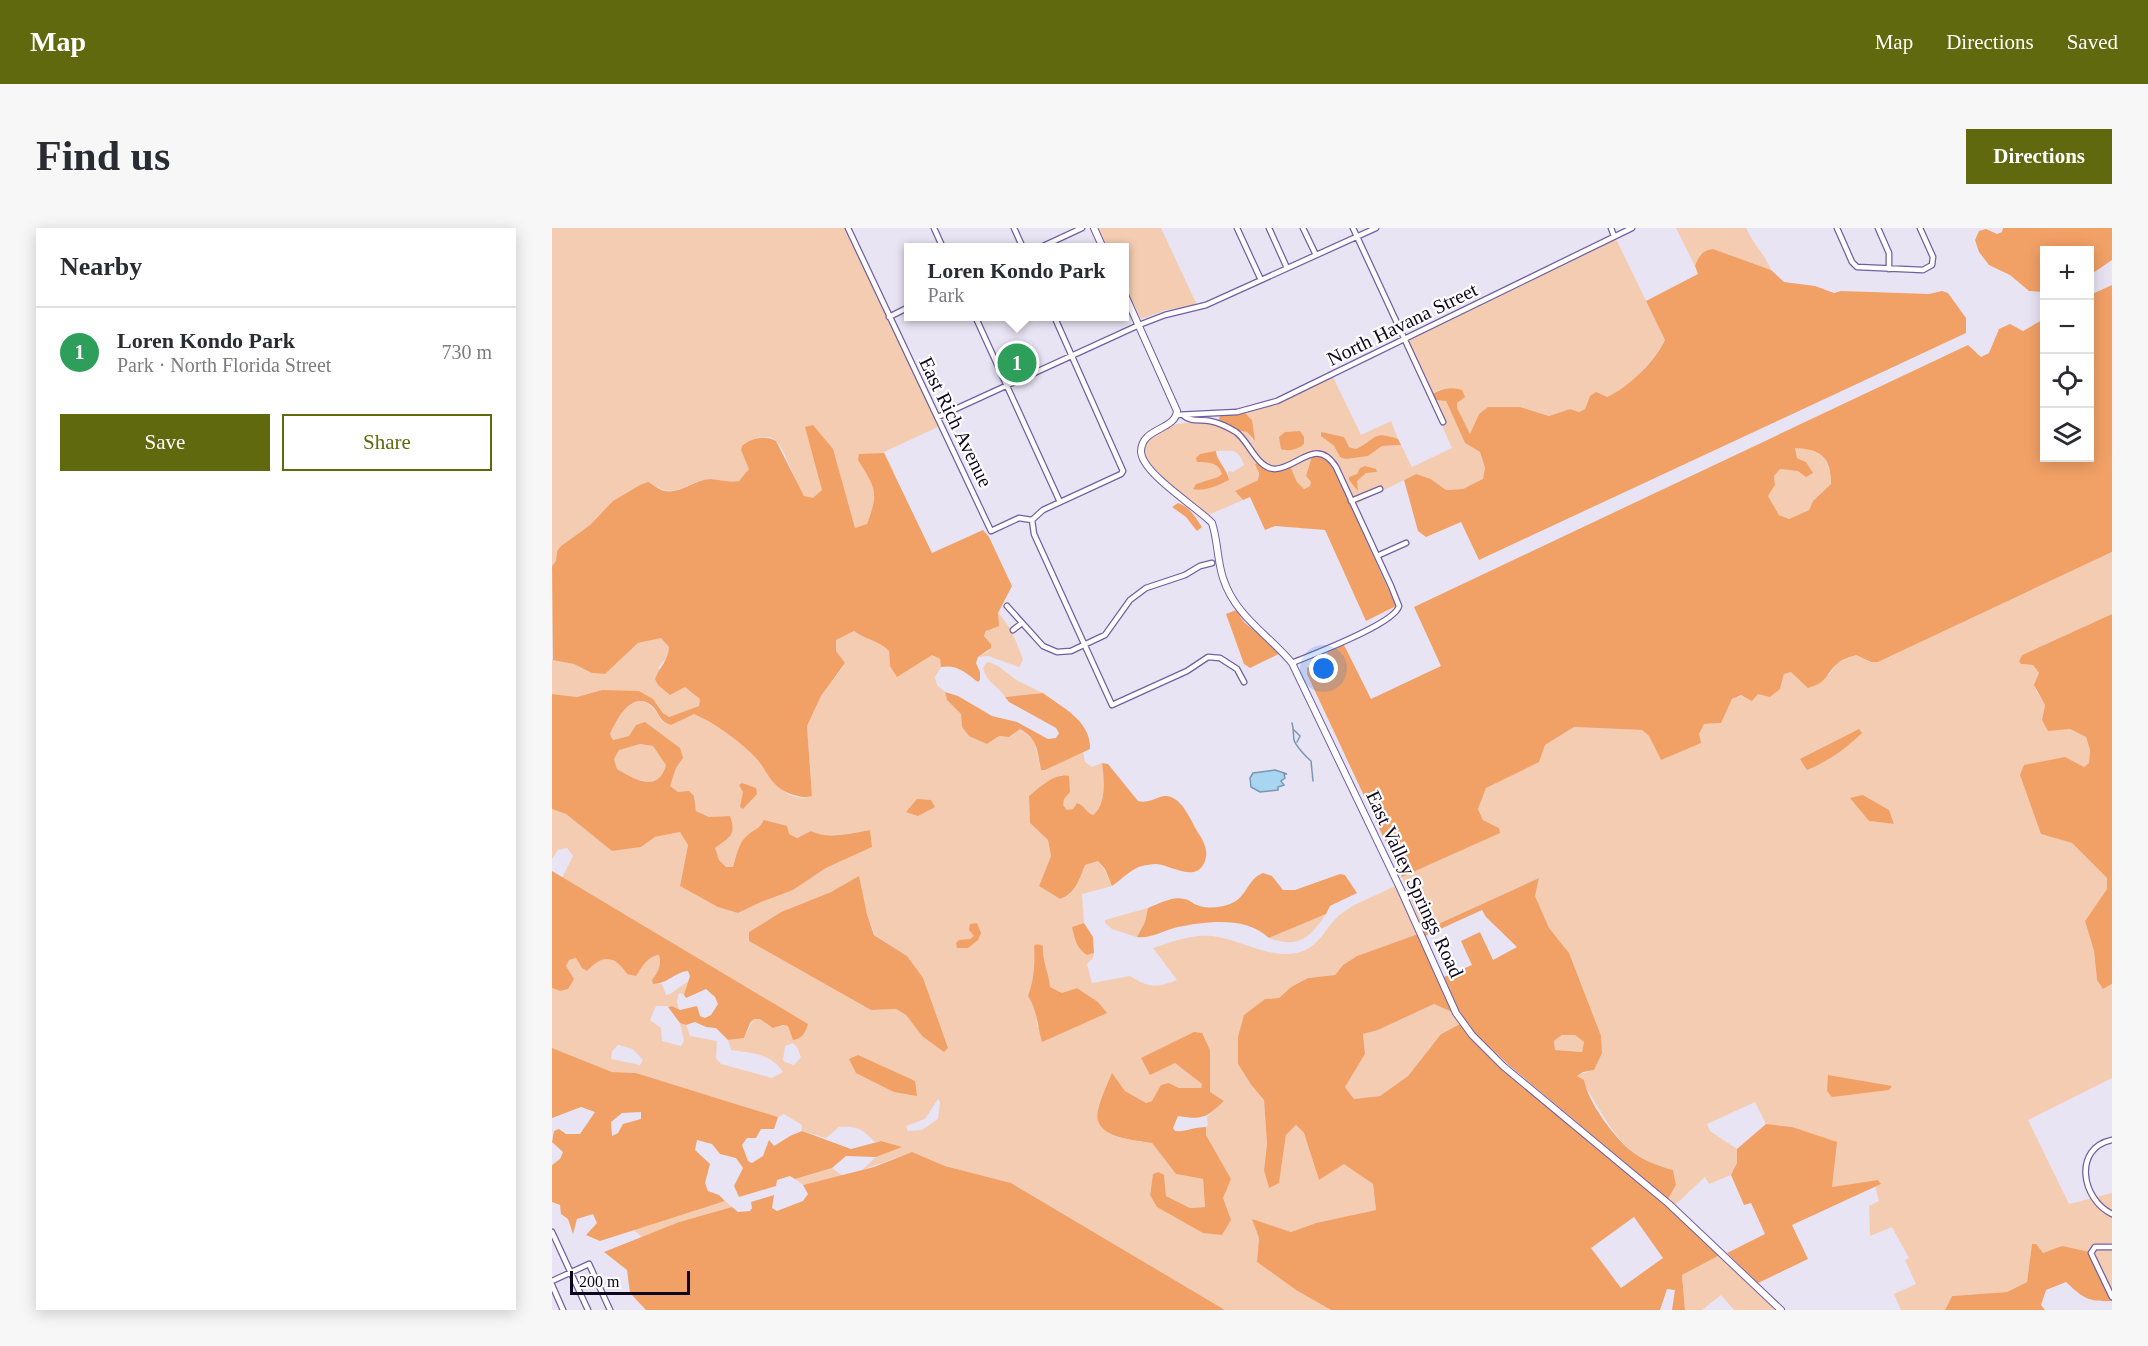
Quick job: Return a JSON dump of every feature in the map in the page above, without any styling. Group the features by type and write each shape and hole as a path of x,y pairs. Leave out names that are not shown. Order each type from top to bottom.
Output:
{"street":[{"name":"East Rich Avenue","path":"848,228 991,531 1019,518 1032,520"},
{"path":"934,228 941,243"},
{"path":"1014,228 1021,243"},
{"path":"1050,243 1082,228"},
{"path":"1094,228 1101,243"},
{"path":"1237,228 1261,280"},
{"path":"1269,228 1287,268"},
{"path":"1303,228 1316,255"},
{"path":"1353,228 1443,422"},
{"path":"938,417 1139,325 1165,315 1206,305 1376,228"},
{"path":"1611,228 1614,236"},
{"name":"North Havana Street","path":"1176,416 1237,412 1266,406 1632,228"},
{"path":"1837,228 1852,262 1857,267 1923,270 1932,265 1933,257 1920,228"},
{"path":"1878,228 1889,253 1889,269"},
{"path":"1129,304 1175,405 1176,416"},
{"path":"889,317 904,310"},
{"path":"977,321 1060,502"},
{"path":"1056,321 1123,471 1121,474 1043,510 1032,520 1034,534 1112,705 1187,671 1208,657 1220,658 1237,669 1244,682"},
{"name":"East Valley Springs Road","path":"1176,416 1171,422 1145,439 1142,450 1144,461 1150,470 1212,523 1223,579 1233,600 1248,620 1280,648 1292,663 1400,888 1456,1013 1472,1035 1503,1066 1669,1204 1781,1310"},
{"path":"1184,416 1189,419 1216,423 1235,431 1247,442 1263,465 1269,468 1280,468 1311,454 1323,455 1334,464 1394,592 1398,610 1394,615 1365,631 1292,663"},
{"path":"1351,501 1380,489"},
{"path":"1377,556 1406,543"},
{"path":"1007,606 1043,646 1050,650 1064,652 1106,635 1123,608 1138,593 1212,563"},
{"path":"1013,630 1022,623"},
{"path":"2112,1140 2104,1142 2091,1152 2086,1172 2090,1194 2099,1206 2112,1214"},
{"path":"552,1232 588,1310"},
{"path":"2112,1246 2095,1247 2091,1253 2112,1297"},
{"path":"563,1310 552,1283 589,1264 610,1310"}],"shaded area":[{"path":"552,228 846,228 940,426 884,452 894,472 876,502 867,524 850,540 803,494 786,457 775,440 762,437 757,438 746,460 749,469 741,479 732,483 708,479 669,491 654,485 602,512 590,525 561,546 552,566"},
{"path":"1098,228 1161,228 1197,305 1166,310 1141,319 1129,295 1129,243 1105,243"},
{"path":"1676,228 1746,228 1771,270 1713,249 1700,254 1695,266"},
{"path":"2003,228 2112,228 2112,260 2094,272 2094,246 2040,246 2040,292 2029,291 2010,275 1989,265 1979,252 1975,240 1979,231 1986,229 1997,234 2002,232"},
{"path":"1613,239 1617,241 1665,340 1657,353 1624,389 1611,396 1590,396 1585,409 1579,412 1570,409 1549,416 1520,407 1479,414 1470,435 1457,408 1456,388 1438,390 1431,395 1409,341 1412,337"},
{"path":"1713,249 1771,270 1784,282 1815,286 1834,293 1841,291 1929,294 1942,291 1948,293 1966,318 1966,333 1479,560 1461,522 1426,537 1418,531 1404,480 1416,474 1431,479 1446,490 1463,489 1483,479 1485,468 1480,452 1465,443 1446,401 1434,400 1431,395 1446,389 1462,390 1465,397 1457,403 1457,408 1470,434 1479,414 1488,407 1520,407 1549,416 1570,409 1579,412 1585,409 1590,396 1596,392 1607,397 1615,393 1632,381 1648,365 1665,340 1646,301 1698,274 1695,266 1699,257"},
{"path":"2112,285 2112,552 1878,662 1871,662 1856,655 1844,659 1815,686 1808,688 1791,672 1784,674 1780,689 1770,697 1758,694 1752,701 1741,695 1732,699 1721,723 1704,724 1699,734 1701,743 1661,760 1649,736 1642,730 1574,727 1545,745 1539,762 1486,788 1478,809 1483,820 1499,828 1500,833 1402,877 1307,674 1307,668 1324,659 1329,650 1343,643 1371,699 1441,666 1414,607 1968,345 1981,357 1989,353 1999,329 2010,324 2023,331 2040,321 2040,462 2094,462 2094,293","holes":["1795,448 1812,450 1823,456 1826,461 1831,475 1831,484 1813,501 1809,510 1789,519 1779,515 1768,496 1775,485 1774,476 1780,469 1798,471 1806,477 1813,473 1806,462 1797,458"]},
{"path":"1028,346 1038,368 1008,381 998,360"},
{"path":"1333,377 1361,435 1391,421 1398,439 1383,435 1375,437 1356,449 1321,436 1334,446 1340,457 1368,456 1382,446 1401,445 1412,467 1452,448 1434,400 1446,401 1465,443 1480,452 1485,468 1483,480 1463,489 1446,490 1431,479 1416,474 1354,505 1339,468 1324,452 1308,453 1283,466 1267,465 1236,430 1247,432 1253,441 1252,420 1245,413 1274,405"},
{"path":"1245,413 1252,420 1255,441 1247,432 1236,430 1218,421 1220,416"},
{"path":"1199,421 1222,428 1242,439 1256,456 1258,467 1258,480 1235,491 1243,500 1208,515 1160,478 1146,460 1143,452 1145,443 1159,430","holes":["1216,451 1237,453 1244,465 1233,472 1228,471 1229,480 1196,484 1222,474 1220,468 1215,464"]},
{"path":"813,425 833,449 855,528 867,524 874,498 872,484 858,460 859,454 884,453 932,553 983,530 989,537 1012,586 998,613 999,626 986,631 984,636 991,644 991,648 978,657 976,663 980,672 980,680 978,682 957,668 941,667 940,659 932,655 897,677 890,666 889,651 881,644 854,631 836,640 836,651 845,663 821,696 807,726 812,796 799,796 779,788 745,748 717,726 694,714 671,725 663,721 654,708 644,701 637,701 625,709 610,734 613,740 629,736 636,725 645,722 680,748 683,758 676,768 670,786 678,792 689,791 694,796 696,811 709,817 730,816 732,832 715,848 719,860 726,867 733,867 743,841 764,820 787,826 789,834 797,838 811,831 833,835 870,830 872,847 826,868 793,890 738,913 718,907 680,886 688,845 680,832 655,837 641,847 612,851 566,814 552,809 552,694 577,697 602,690 639,691 653,699 663,713 669,717 699,706 700,699 685,687 670,695 658,685 655,679 669,647 661,638 638,643 605,674 592,673 574,664 553,660 552,566 561,546 590,525 613,501 640,485 648,482 661,490 671,491 711,479 739,481 749,469 741,450 742,446 754,439 767,438 776,441 804,496 813,498 822,490 805,427","holes":["640,744 653,746 666,765 663,774 658,779 646,782 617,769 614,759 619,750"]},
{"path":"1300,431 1304,437 1304,444 1293,450 1281,449 1279,437 1285,432"},
{"path":"1321,432 1344,437 1349,447 1356,449 1375,437 1383,435 1398,439 1401,445 1382,446 1368,456 1346,459 1340,457 1334,446 1321,436"},
{"path":"1794,448 1812,448 1822,455 1829,469 1831,484 1813,501 1809,510 1789,519 1779,515 1768,496 1775,485 1774,476 1780,469 1798,471 1806,462 1797,458"},
{"path":"1216,451 1229,480 1207,489 1193,489 1196,484 1222,474 1215,465 1197,462 1196,458 1200,454"},
{"path":"1312,456 1306,476 1311,482 1310,486 1303,489 1290,466"},
{"path":"1312,456 1325,457 1331,463 1396,606 1366,621 1325,530 1275,526 1265,530 1250,497 1243,500 1235,491 1258,480 1259,473 1255,464 1259,462 1269,469 1290,466 1297,482 1304,489 1310,486 1311,482 1306,476"},
{"path":"1365,466 1376,469 1377,472 1366,473 1357,481 1358,491 1349,477 1357,474 1360,468"},
{"path":"1178,503 1195,516 1202,527 1197,531 1186,517 1172,507"},
{"path":"2112,552 2112,614 2022,655 2021,664 2033,665 2039,673 2036,691 2045,705 2042,720 2086,737 2090,750 2089,763 2084,767 2041,834 2072,843 2107,878 2107,889 2085,921 2094,951 2097,980 2103,989 2112,984 2112,1078 2028,1120 2069,1204 2112,1193 2112,1243 2101,1244 2090,1252 2062,1247 2043,1253 2032,1244 2027,1282 2007,1292 1952,1296 1945,1310 1901,1310 1894,1294 1916,1284 1905,1260 1909,1258 1892,1227 1870,1236 1869,1206 1879,1201 1875,1186 1880,1184 1878,1180 1831,1188 1792,1127 1766,1124 1755,1102 1707,1124 1710,1131 1737,1149 1737,1163 1731,1175 1709,1184 1705,1177 1675,1205 1668,1199 1676,1185 1673,1170 1637,1155 1625,1144 1614,1133 1577,1075 1594,1070 1569,953 1549,929 1535,896 1539,878 1423,931 1402,877 1499,833 1499,828 1483,820 1478,809 1486,787 1538,762 1545,745 1574,727 1642,730 1649,736 1661,760 1699,734 1704,724 1721,723 1729,705 1735,698 1780,689 1784,674 1791,672 1829,675 1838,662 1856,655 1870,662 1878,662","holes":["1863,795 1889,810 1894,824 1869,821"]},
{"path":"1236,610 1244,622 1281,653 1250,668 1244,664 1226,614"},
{"path":"998,613 1010,629 1018,647 1023,660 1019,667 988,656 978,657 989,651 991,644 984,636"},
{"path":"2112,614 2112,984 2103,989 2097,980 2094,951 2085,921 2107,889 2107,878 2072,843 2041,834 2020,775 2024,765 2065,757 2084,767 2089,763 2090,750 2086,737 2070,729 2048,731 2042,720 2045,705 2034,685 2039,673 2033,665 2021,664 2019,661 2022,655"},
{"path":"854,631 881,644 889,651 890,666 932,655 940,659 941,667 935,677 937,685 945,692 947,700 961,714 962,727 987,744 999,736 1009,737 1020,729 1034,740 1041,770 1083,752 1085,762 1092,767 1102,763 1103,798 1093,815 1078,803 1073,809 1067,810 1063,805 1062,775 1044,783 1029,796 1030,823 1048,840 1051,856 1039,886 1060,899 1065,897 1076,886 1085,865 1098,861 1112,886 1082,894 1084,923 1072,927 1087,955 1094,953 1093,958 1087,964 1092,983 1130,976 1153,986 1177,980 1153,948 1197,936 1223,938 1275,953 1297,953 1317,942 1335,919 1347,910 1395,886 1418,934 1357,956 1343,965 1335,975 1308,978 1291,987 1279,998 1265,999 1252,1086 1264,1100 1267,1144 1264,1169 1269,1187 1279,1183 1286,1135 1296,1125 1304,1133 1319,1180 1344,1163 1373,1184 1376,1210 1316,1223 1291,1232 1253,1220 1259,1238 1257,1262 1296,1290 1331,1310 1225,1310 1011,1183 945,1166 912,1152 862,1170 876,1157 901,1147 881,1141 875,1142 863,1131 851,1127 839,1127 826,1138 802,1131 802,1125 784,1114 778,1117 636,1073 612,1072 552,1048 552,988 560,991 574,979 566,966 569,960 576,958 582,968 606,958 620,963 627,974 653,956 659,955 659,968 652,980 653,984 662,984 666,995 690,980 684,995 680,993 678,995 679,1010 672,1006 656,1006 650,1020 661,1028 662,1041 681,1046 684,1041 680,1023 686,1025 690,1036 717,1041 716,1058 721,1064 772,1078 783,1072 767,1057 731,1050 728,1040 744,1038 754,1019 760,1019 773,1028 808,1025 562,878 573,856 567,848 558,850 552,859 552,809 566,814 612,851 641,847 655,837 680,832 688,845 680,886 738,913 793,890 826,868 872,847 869,830 832,835 811,831 797,838 785,833 764,830 748,836 742,843 733,867 726,867 719,860 714,848 730,816 709,817 696,811 694,796 678,792 669,786 683,758 636,725 629,736 613,740 610,734 621,715 637,701 651,706 663,722 694,714 716,726 744,747 755,757 778,787 785,792 802,798 812,796 807,726 821,696 845,664 836,651 835,640","holes":["859,877 867,914 875,935 907,956 922,1036 906,1015 896,1009 871,1010 749,932 781,912 831,892","1034,946 1043,947 1049,987 1062,993 1077,988 1098,1002 1106,1013 1037,1027 1036,1009 1028,996 1033,978","793,1043 801,1057 794,1065 783,1060 785,1046","618,1045 633,1049 643,1060 640,1065 611,1059 612,1051","1210,1050 1210,1092 1224,1101 1207,1117 1206,1135 1231,1179 1203,1233 1150,1194 1153,1174 1158,1172 1164,1176 1166,1196 1190,1208 1205,1207 1203,1179 1176,1174 1152,1143 1116,1136 1101,1127 1098,1119 1100,1101 1112,1074 1125,1091 1146,1103 1152,1101 1169,1083 1179,1088 1201,1088 1202,1084 1175,1063","938,1099 940,1102 938,1119 922,1130 908,1131 906,1126 925,1119"]},
{"path":"661,638 669,647 669,655 658,668 695,693 700,699 699,706 669,717 663,713 653,699 602,690 577,697 552,694 552,659 574,664 592,673 605,674 638,643"},
{"path":"989,662 1018,681 1043,693 1005,697 985,674 983,668"},
{"path":"945,692 958,696 992,716 1017,722 1048,739 1056,738 1059,733 1056,728 1009,702 1005,697 1043,693 1081,723 1089,739 1090,749 1041,770 1034,741 1026,733 1020,729 1009,737 999,736 987,744 969,736 962,727 961,714 947,700"},
{"path":"1859,729 1862,733 1843,749 1807,770 1800,759"},
{"path":"640,744 653,746 667,765 658,779 639,780 617,769 614,759 619,749"},
{"path":"1102,763 1108,764 1138,801 1167,796 1183,806 1205,845 1206,857 1201,868 1196,871 1183,872 1162,865 1145,865 1134,869 1112,886 1105,869 1098,861 1085,865 1073,890 1060,899 1039,886 1051,856 1048,840 1030,823 1029,796 1053,779 1069,776 1070,792 1064,799 1063,805 1067,810 1073,809 1077,803 1093,815 1103,798"},
{"path":"742,783 756,788 757,794 743,809 740,807 743,792 739,785"},
{"path":"1863,795 1889,810 1894,824 1869,821 1850,798"},
{"path":"917,799 931,800 935,807 918,816 906,812"},
{"path":"552,871 808,1024 805,1032 801,1037 793,1040 788,1026 773,1028 760,1019 754,1019 744,1038 728,1040 716,1028 695,1022 686,1025 680,1023 668,1007 672,1006 680,1010 697,1006 700,1016 705,1018 711,1015 718,1004 715,997 706,989 686,998 684,995 690,976 688,971 653,984 652,980 660,965 659,955 648,960 636,976 627,974 613,960 603,959 587,971 582,968 576,958 569,960 566,966 574,979 568,989 560,991 552,988"},
{"path":"1263,873 1272,876 1283,890 1295,890 1340,874 1345,875 1357,893 1330,906 1326,914 1269,938 1249,926 1226,922 1189,925 1147,937 1137,937 1145,922 1148,908 1179,898 1205,907 1226,905 1236,901 1253,880"},
{"path":"859,876 874,935 907,956 923,978 948,1048 944,1052 922,1036 906,1015 896,1009 871,1010 749,941 749,932 781,912 831,892"},
{"path":"1539,878 1535,896 1549,928 1569,953 1601,1036 1602,1053 1594,1070 1577,1076 1584,1080 1596,1108 1623,1144 1645,1160 1673,1170 1676,1185 1668,1199 1511,1067 1475,1034 1459,1012 1444,977 1472,965 1461,941 1480,932 1493,960 1517,947 1486,917 1482,910 1425,936 1423,931","holes":["1562,1035 1575,1035 1584,1042 1582,1052 1555,1050 1554,1041"]},
{"path":"1148,908 1145,922 1137,937 1112,929 1105,923 1105,920"},
{"path":"1326,914 1309,935 1296,942 1269,938"},
{"path":"977,923 981,933 978,940 968,948 957,948 956,943 959,940 970,939 974,936 969,930 970,924"},
{"path":"1084,923 1093,937 1094,953 1087,955 1078,946 1072,927"},
{"path":"1418,934 1452,1012 1434,1004 1378,1030 1363,1034 1365,1054 1345,1087 1354,1099 1380,1096 1408,1076 1441,1034 1460,1024 1487,1055 1640,1183 1720,1255 1682,1275 1685,1310 1672,1310 1675,1290 1667,1289 1660,1310 1331,1310 1296,1290 1257,1262 1259,1238 1252,1219 1291,1232 1316,1223 1376,1210 1373,1184 1344,1164 1319,1180 1304,1133 1296,1125 1286,1135 1279,1183 1269,1188 1264,1170 1267,1144 1264,1100 1238,1064 1238,1037 1244,1015 1265,999 1279,998 1291,987 1308,978 1335,975 1343,965 1357,956","holes":["1634,1217 1663,1258 1621,1288 1591,1248"]},
{"path":"1037,944 1043,946 1050,987 1062,993 1077,988 1098,1002 1107,1013 1042,1042 1036,1013 1028,996 1034,972 1034,946"},
{"path":"1434,1004 1452,1012 1460,1024 1441,1034 1408,1076 1380,1096 1354,1099 1345,1087 1365,1054 1363,1034 1378,1030"},
{"path":"1194,1032 1202,1033 1210,1050 1210,1092 1224,1101 1204,1116 1193,1118 1178,1116 1173,1128 1179,1131 1206,1127 1206,1135 1231,1179 1223,1198 1231,1220 1222,1235 1203,1233 1157,1207 1150,1195 1153,1174 1158,1172 1164,1175 1166,1196 1190,1208 1205,1207 1203,1179 1176,1174 1152,1143 1125,1139 1107,1132 1101,1127 1098,1119 1099,1105 1112,1073 1125,1091 1146,1103 1152,1101 1161,1085 1169,1083 1179,1088 1201,1088 1202,1084 1175,1063 1150,1075 1141,1058"},
{"path":"1562,1035 1575,1035 1584,1042 1582,1052 1555,1050 1554,1041"},
{"path":"552,1048 612,1072 636,1073 778,1117 774,1129 761,1129 756,1138 747,1138 742,1145 748,1161 752,1163 763,1156 769,1140 774,1146 802,1131 851,1149 881,1141 902,1147 876,1157 846,1156 832,1168 795,1179 790,1176 777,1180 776,1186 739,1197 734,1186 743,1168 736,1158 720,1154 712,1144 697,1140 695,1150 710,1164 705,1183 708,1191 719,1195 725,1201 600,1241 586,1235 597,1223 593,1214 577,1219 573,1234 568,1219 561,1214 560,1205 552,1202 552,1165 560,1159 563,1152 552,1142 554,1131 559,1129 566,1134 580,1134 595,1112 581,1107 552,1118","holes":["641,1112 641,1119 623,1124 618,1133 612,1136 611,1122 622,1113"]},
{"path":"858,1055 915,1081 917,1096 894,1092 856,1073 849,1059"},
{"path":"1828,1075 1892,1086 1889,1090 1832,1097 1827,1091"},
{"path":"1766,1124 1792,1127 1837,1142 1832,1187 1878,1180 1881,1184 1792,1225 1808,1259 1758,1283 1727,1253 1765,1234 1751,1203 1744,1205 1731,1175 1737,1163 1737,1149"},
{"path":"912,1152 945,1166 1011,1183 1225,1310 646,1310 630,1293 627,1270 604,1252 679,1222 732,1207 738,1212 750,1211 751,1202 774,1195 772,1208 777,1211 803,1201 808,1194 803,1185 874,1167"},
{"path":"832,1168 843,1176 803,1185 795,1179"},
{"path":"725,1201 732,1207 679,1222 642,1237 633,1229"},
{"path":"2032,1244 2036,1244 2043,1253 2062,1246 2090,1252 2112,1301 2086,1298 2066,1282 2046,1290 2041,1305 2045,1310 1945,1310 1952,1296 2007,1292 2027,1282"},
{"path":"2096,1249 2112,1249 2112,1293 2093,1254"},
{"path":"1720,1255 1777,1310 1734,1310 1721,1295 1702,1310 1685,1310 1682,1275"}],"water":[{"path":"1275,770 1287,774 1284,774 1285,778 1281,781 1284,785 1278,787 1278,790 1260,792 1251,787 1250,778 1253,773"}],"waterway":[{"path":"1292,723 1294,740 1311,761 1313,781"},
{"path":"1294,730 1300,736 1297,742"}],"place":[{"name":"Loren Kondo Park","path":"1017,363"}]}
